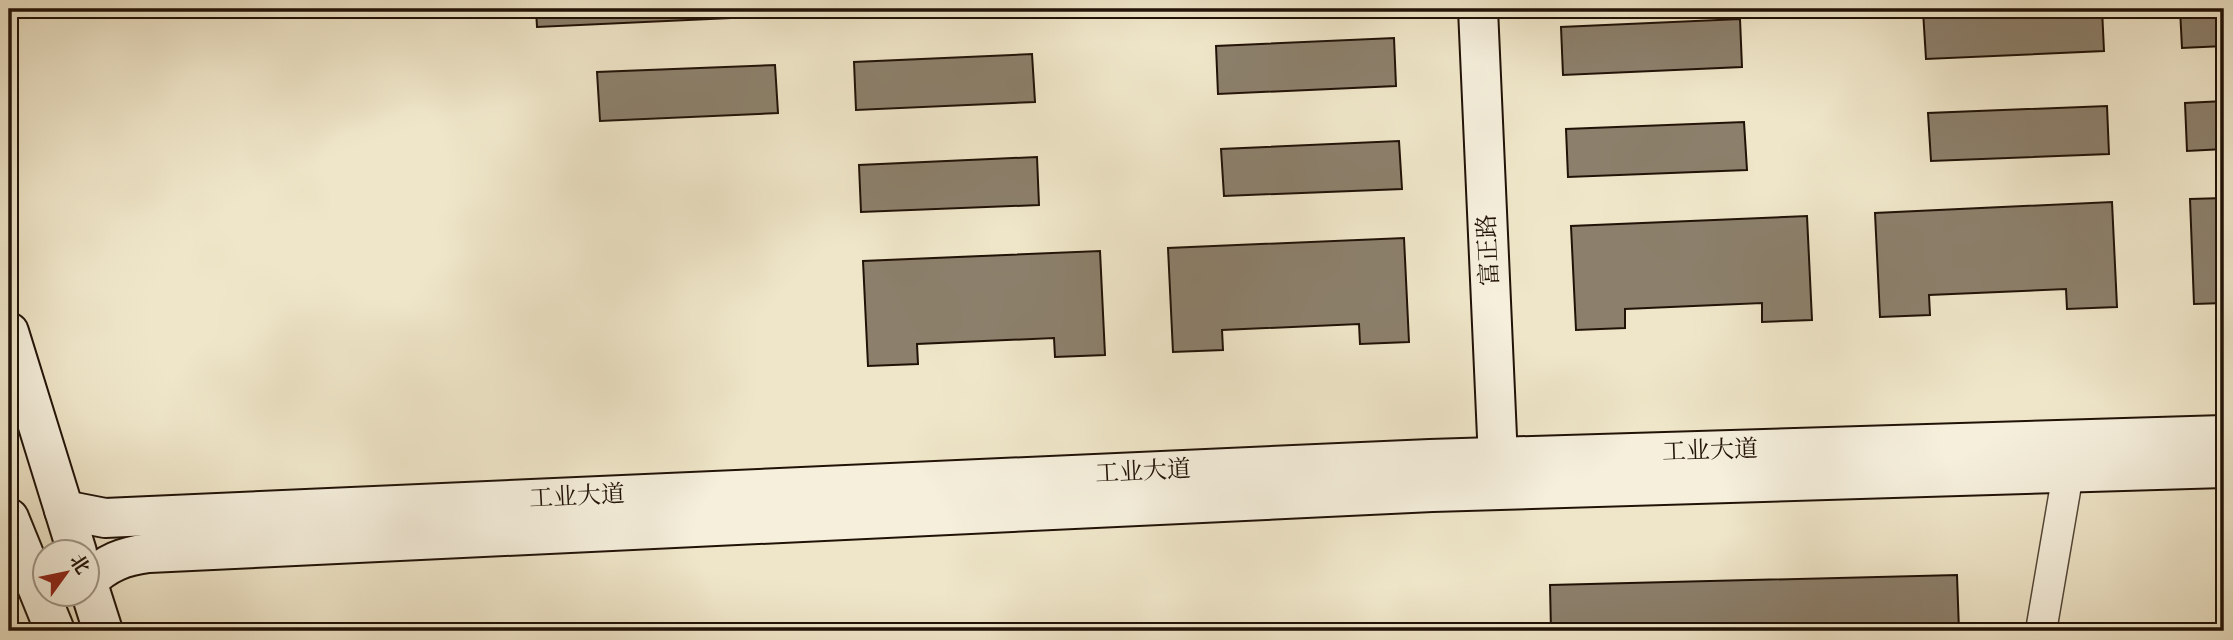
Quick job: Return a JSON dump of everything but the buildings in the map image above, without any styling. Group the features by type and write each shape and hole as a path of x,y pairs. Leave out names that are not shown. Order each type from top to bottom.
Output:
{"street":[{"name":"富正路","path":"1478,9 1499,474"},
{"path":"9,332 73,538"},
{"name":"工业大道","path":"102,567 116,560 149,553 1499,474 2224,435"},
{"name":"工业大道","path":"64,510 105,518 1499,474 2068,473 2224,468"},
{"path":"2041,631 2068,473"},
{"path":"9,518 55,631"},
{"path":"96,608 103,631"}]}
